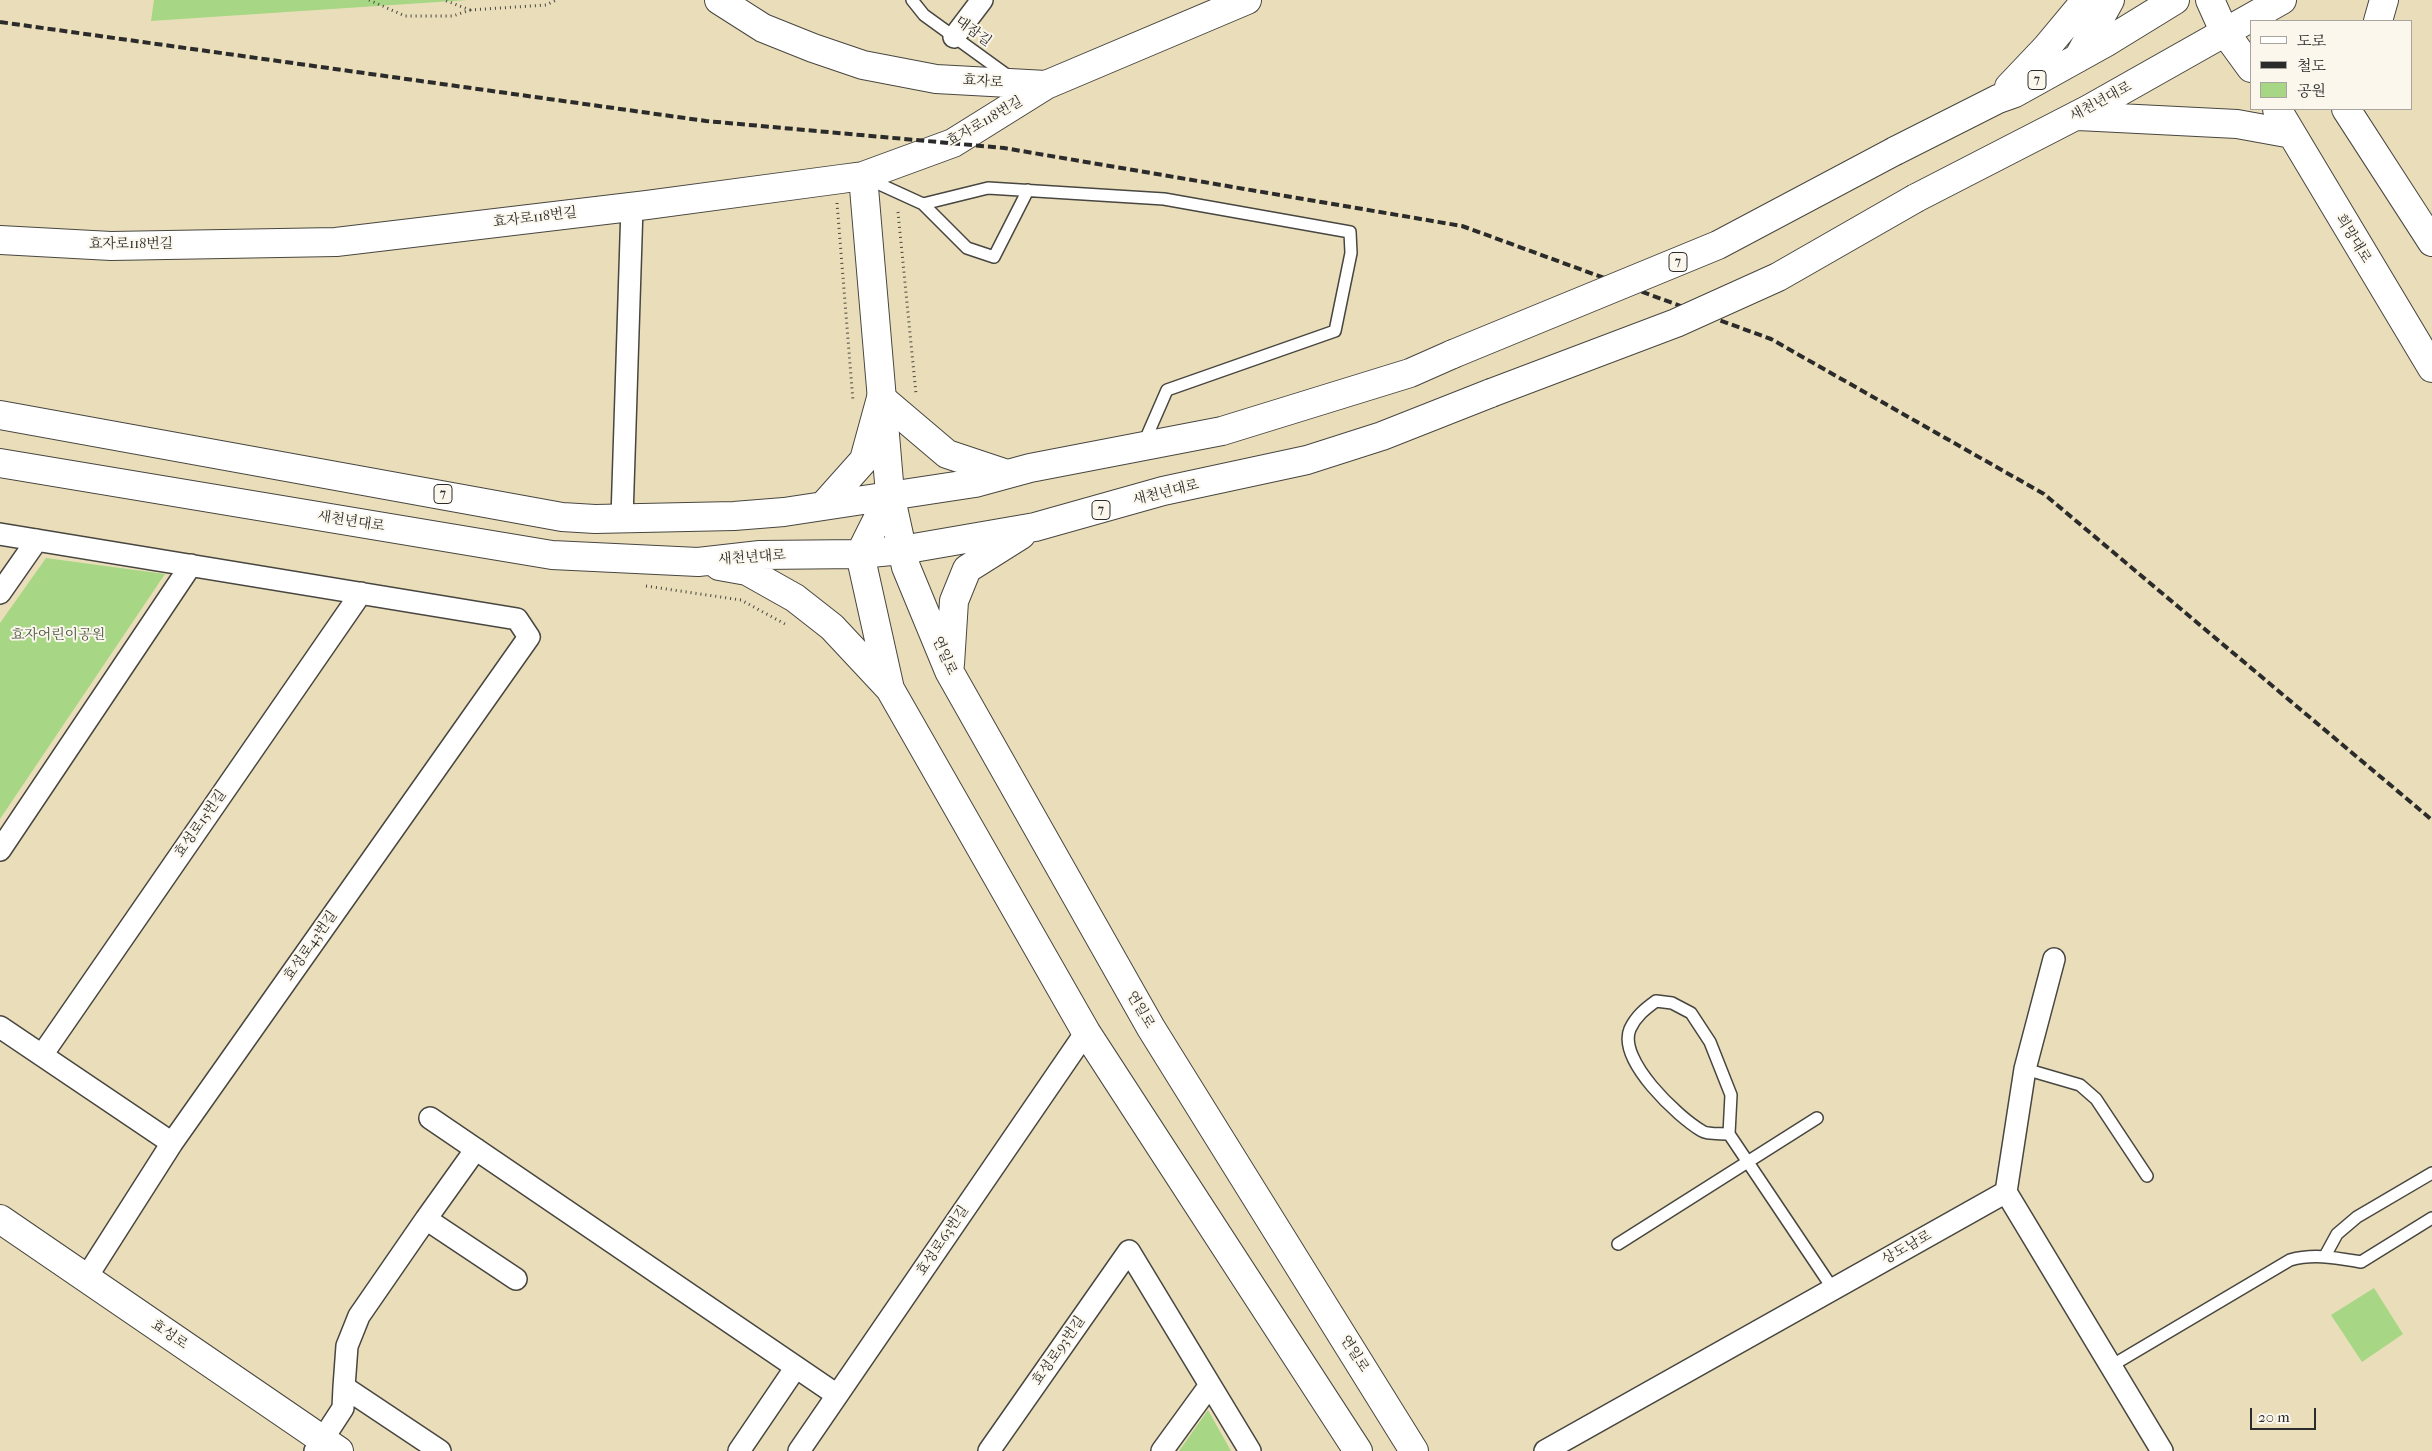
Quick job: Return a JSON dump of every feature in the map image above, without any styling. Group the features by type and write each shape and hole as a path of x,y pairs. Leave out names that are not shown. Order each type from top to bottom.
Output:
{"main road":[{"name":"효자로","path":"719,0 763,28 863,65 936,79 1033,85 1246,0"},
{"path":"1998,99 2046,48 2086,0"},
{"path":"2077,58 2110,0"},
{"name":"7","path":"0,415 562,517 734,516 823,506 890,494 975,483 1007,474 1222,432 1410,373 1718,245 1998,99 2015,93 2175,0"},
{"path":"2210,0 2224,31 2250,67"},
{"path":"2378,20 2384,0"},
{"name":"새천년대로","path":"0,463 552,555 698,562 760,555 860,554 902,550 1035,527 1163,491 1307,460 1382,436 1676,323 1778,277 1916,198 2076,116 2190,53 2224,31 2283,6"},
{"name":"효자로118번길","path":"0,240 111,246 336,242 632,207 863,176 953,143 1033,85"},
{"name":"희망대로","path":"2278,110 2317,179 2432,368"},
{"path":"2347,110 2432,242"},
{"path":"2369,145 2370,110"},
{"path":"2076,116 2237,124 2292,134"},
{"name":"연일로","path":"863,176 890,494 906,567 949,671 1151,1028 1414,1451"},
{"path":"823,506 864,460 882,398 947,454 1007,474"},
{"path":"890,494 860,554 890,689"},
{"path":"949,671 954,601 967,569 1035,527"},
{"path":"698,562 747,571 795,598 832,627 890,689 1086,1032 1358,1451"},
{"name":"효성로","path":"0,1219 325,1447"}],"street":[{"path":"954,37 982,0"},
{"path":"622,518 632,207"},
{"path":"0,534 361,593"},
{"path":"0,592 37,540"},
{"path":"0,850 191,565"},
{"name":"효성로43번길","path":"86,1278 172,1143 529,637 517,619 361,593"},
{"name":"효성로15번길","path":"42,1055 361,593"},
{"path":"2054,959 2026,1069 2006,1192 2162,1451"},
{"path":"0,1027 172,1143"},
{"name":"효성로63번길","path":"799,1451 1086,1032"},
{"path":"430,1118 837,1395"},
{"path":"325,1447 343,1408 347,1346 360,1316 476,1149"},
{"name":"상도남로","path":"1545,1451 2006,1192"},
{"path":"426,1219 516,1279"},
{"name":"효성로93번길","path":"988,1451 1129,1252 1210,1384"},
{"path":"739,1451 796,1367"},
{"path":"1162,1451 1210,1384 1250,1451"},
{"path":"344,1387 440,1451"}],"lane":[{"name":"대잠길","path":"912,0 924,15 954,37 1033,85"},
{"path":"863,176 923,204 967,248 994,257 1028,190"},
{"path":"923,204 988,188 1028,190 1164,199 1350,232 1351,253 1335,331 1167,390 1142,447"},
{"path":"1729,1134 1704,1132 1666,1102 1636,1067 1631,1050 1629,1030 1638,1014 1656,1002 1672,1003 1691,1013 1710,1042 1731,1095 1729,1134 1747,1164 1833,1290"},
{"path":"2026,1069 2080,1085 2091,1094 2147,1176"},
{"path":"1618,1244 1818,1118"},
{"path":"2325,1256 2337,1234 2358,1217 2432,1173"},
{"path":"2110,1366 2290,1260 2304,1256 2325,1256 2361,1262 2432,1218"}],"path":[{"path":"369,0 405,16 453,16 470,10 546,5 556,0"},
{"path":"444,0 470,10"},
{"path":"835,180 854,407"},
{"path":"896,192 920,430"},
{"path":"645,586 741,600 792,628"}],"green space":[{"path":"154,0 468,0 151,21"},
{"name":"효자어린이공원","path":"46,558 165,574 0,819 0,623"},
{"path":"2374,1288 2403,1334 2362,1362 2331,1315"},
{"path":"1208,1410 1231,1451 1179,1451"}],"railway":[{"path":"0,22 706,121 1004,148 1462,226 1771,339 2044,494 2432,820"}]}
